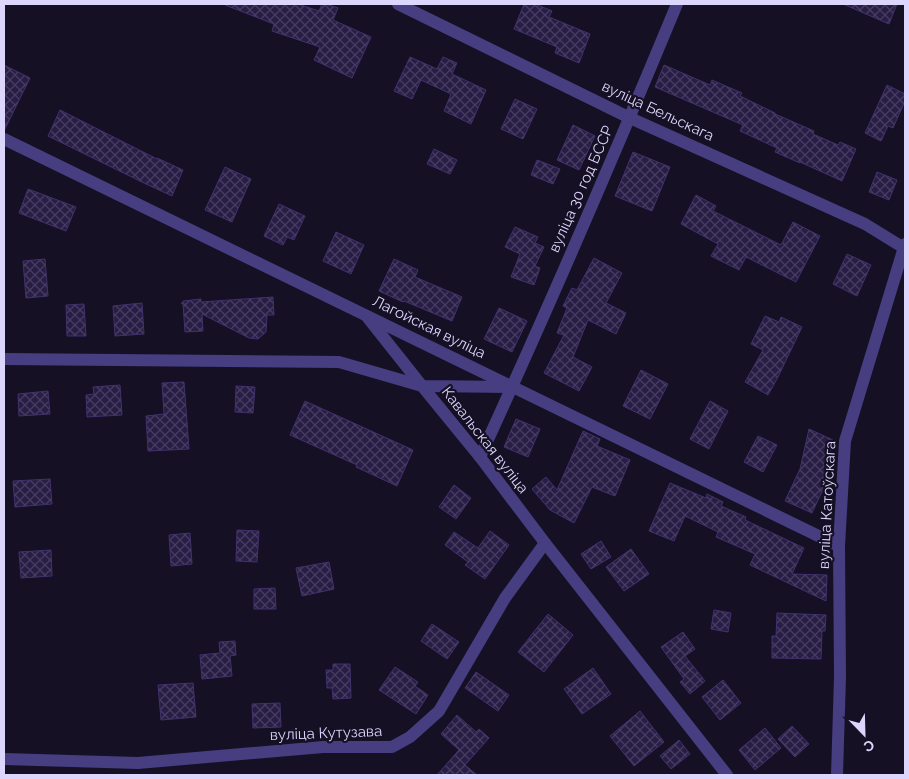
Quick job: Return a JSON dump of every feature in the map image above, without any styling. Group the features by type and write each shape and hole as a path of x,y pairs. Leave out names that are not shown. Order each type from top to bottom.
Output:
{"street":[{"name":"вуліца Бельскага","path":"398,4 630,118 865,224 905,246"},
{"name":"вуліца 30 год БССР","path":"480,457 630,118 678,4"},
{"name":"Лагойская вуліца","path":"4,139 839,546"},
{"name":"вуліца Катоўскага","path":"837,775 840,677 839,546 845,441 905,246"},
{"path":"365,314 422,386 512,387"},
{"name":"Кавальская вуліца","path":"4,359 339,362 422,386 480,457 727,775"},
{"name":"вуліца Кутузава","path":"4,759 138,763 323,747 392,748 410,737 439,711 505,598 545,543"},
{"path":"114,762 114,775"}],"building":[{"path":"225,4 298,4 319,11 322,4 326,4 338,8 333,20 371,37 352,78 314,60 320,47 272,31 274,24"},
{"path":"524,4 535,4 552,11 549,17 590,34 579,63 555,53 557,47 514,29"},
{"path":"843,4 897,4 889,24"},
{"path":"410,57 437,69 443,57 457,63 452,74 486,90 471,124 444,111 451,94 421,80 412,99 394,91"},
{"path":"4,65 30,78 4,131"},
{"path":"664,65 710,85 712,80 742,93 740,96 814,131 813,134 838,145 840,142 856,149 842,181 775,152 777,148 740,131 743,125 655,87"},
{"path":"887,85 905,94 905,101 893,128 888,126 881,141 865,133"},
{"path":"515,99 537,109 523,139 501,129"},
{"path":"60,110 157,159 183,170 172,196 48,136"},
{"path":"573,125 595,136 579,170 557,160"},
{"path":"434,149 457,160 450,174 427,164"},
{"path":"633,152 670,167 652,211 615,196"},
{"path":"537,160 560,169 553,184 531,175"},
{"path":"225,167 251,179 232,222 205,210"},
{"path":"877,172 897,180 889,200 869,192"},
{"path":"28,189 76,207 66,231 19,213"},
{"path":"696,195 716,206 713,211 781,245 793,222 820,236 796,282 746,257 739,270 711,256 718,244 681,224"},
{"path":"279,204 305,216 294,240 287,237 283,245 264,236"},
{"path":"515,227 538,237 535,243 544,247 535,266 540,268 534,285 511,277 520,254 505,247"},
{"path":"336,232 364,245 351,274 323,261"},
{"path":"847,254 871,265 857,296 833,284"},
{"path":"594,258 622,273 606,303 626,313 616,334 588,320 573,357 592,367 579,391 544,373 564,335 557,333 567,308 563,306 572,288 577,290"},
{"path":"45,259 48,296 26,298 23,261"},
{"path":"394,259 418,270 415,277 462,297 452,321 379,291"},
{"path":"273,297 274,315 267,315 266,332 258,339 249,338 202,314 203,331 185,332 183,304 181,303 183,301 201,299 201,302"},
{"path":"142,303 144,334 115,336 113,306"},
{"path":"84,304 86,336 67,336 66,305"},
{"path":"499,308 527,321 512,352 484,339"},
{"path":"765,316 779,322 781,317 802,327 768,395 745,382 763,350 751,344"},
{"path":"641,370 668,384 650,419 623,406"},
{"path":"184,382 189,449 148,451 146,416 164,414 162,383"},
{"path":"120,385 122,415 87,417 86,395 94,394 93,387"},
{"path":"236,386 255,387 253,413 235,412"},
{"path":"48,391 50,414 19,416 18,394"},
{"path":"305,401 413,450 397,486 356,467 357,465 290,435"},
{"path":"710,401 728,411 709,449 690,439"},
{"path":"516,419 540,429 528,457 504,447"},
{"path":"809,429 833,440 823,479 827,481 812,513 785,501 800,469"},
{"path":"583,431 600,439 597,446 630,460 615,496 592,487 574,523 550,510 532,489 546,477 557,490"},
{"path":"758,436 777,445 763,472 744,462"},
{"path":"50,479 52,504 15,507 13,481"},
{"path":"670,483 706,498 707,494 723,502 721,506 746,517 745,520 804,548 792,574 827,575 826,601 750,565 755,554 716,537 718,532 685,516 674,541 649,531"},
{"path":"454,485 471,498 456,519 439,507"},
{"path":"237,530 259,531 257,562 236,561"},
{"path":"490,531 509,545 485,579 465,565 468,562 445,545 454,532 478,548"},
{"path":"190,533 192,564 171,566 169,535"},
{"path":"601,541 611,557 591,569 581,554"},
{"path":"631,549 649,574 624,591 606,567"},
{"path":"51,550 52,576 21,578 19,552"},
{"path":"329,562 334,589 302,596 296,568"},
{"path":"275,588 276,609 254,609 254,589"},
{"path":"714,610 731,613 728,632 711,629"},
{"path":"777,613 826,615 825,631 822,631 821,659 772,658 772,636 776,636"},
{"path":"548,614 573,635 544,672 518,652"},
{"path":"432,624 459,642 447,659 421,641"},
{"path":"683,632 695,649 685,656 705,681 690,694 680,682 684,679 661,647"},
{"path":"235,641 236,655 230,656 232,676 202,679 200,655 220,653 219,642"},
{"path":"333,664 350,664 351,698 333,699 332,688 327,688 326,670 333,670"},
{"path":"395,667 418,682 415,686 428,695 416,714 379,690"},
{"path":"593,668 611,694 582,714 564,689"},
{"path":"476,672 509,695 498,711 465,688"},
{"path":"723,680 741,703 720,720 702,697"},
{"path":"193,683 196,717 161,720 158,685"},
{"path":"280,703 281,727 253,728 252,704"},
{"path":"640,711 664,742 634,766 610,736"},
{"path":"457,715 476,732 479,729 489,738 465,765 477,775 437,775 459,750 441,734"},
{"path":"792,726 809,744 795,757 778,739"},
{"path":"765,728 781,748 755,770 739,750"},
{"path":"679,740 690,754 671,769 660,756"}]}
